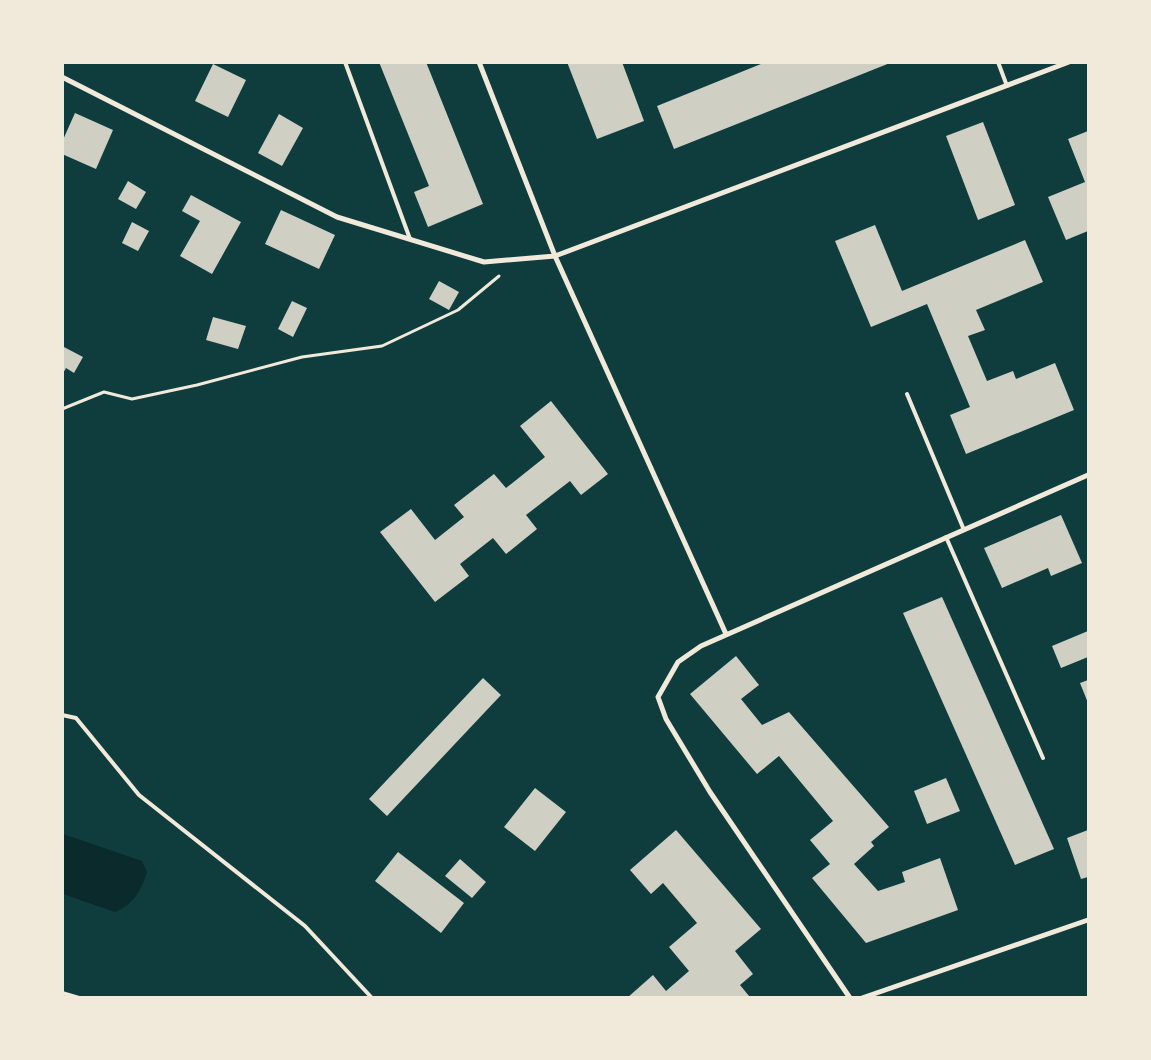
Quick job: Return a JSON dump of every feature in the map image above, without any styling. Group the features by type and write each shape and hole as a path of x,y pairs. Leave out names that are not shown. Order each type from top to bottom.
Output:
{"street":[{"path":"479,62 555,256 726,634"},
{"path":"62,77 337,217 484,262 555,256 1069,62"},
{"path":"850,998 710,792 666,718 658,697 678,662 700,646 1088,475"},
{"path":"862,998 1088,920"}],"lane":[{"path":"345,62 410,239"},
{"path":"998,62 1007,86"},
{"path":"907,394 964,530"},
{"path":"946,537 1043,758"},
{"path":"62,715 76,718 139,795 305,926 372,998"},
{"path":"62,993 79,998"},
{"path":"318,998 330,998"}],"path":[{"path":"62,409 104,392 132,399 198,386 302,357 382,346 458,310 518,259"}],"water":[{"path":"63,834 142,861 147,872 139,891 132,901 115,912 63,894"}],"building":[{"path":"379,62 426,62 483,204 428,227 414,192 429,186"},
{"path":"567,62 622,62 644,121 597,139"},
{"path":"766,62 890,63 674,149 657,106"},
{"path":"213,64 246,80 228,117 195,101"},
{"path":"75,113 113,130 96,169 62,154 62,142"},
{"path":"279,114 303,128 282,166 258,153"},
{"path":"983,122 1015,205 978,220 946,136"},
{"path":"1088,131 1088,231 1066,240 1048,197 1085,182 1068,139"},
{"path":"128,181 146,192 136,209 118,199"},
{"path":"191,195 241,222 212,274 180,256 200,221 182,211"},
{"path":"281,210 335,235 319,269 265,244"},
{"path":"132,222 149,231 138,251 122,243"},
{"path":"875,225 902,291 1025,240 1043,282 976,310 985,330 968,336 987,381 1013,371 1016,379 1055,363 1074,410 966,454 950,415 970,407 927,304 871,327 835,241"},
{"path":"439,281 459,292 449,310 429,299"},
{"path":"292,301 307,308 293,337 278,329"},
{"path":"213,317 246,326 238,349 206,340"},
{"path":"62,346 83,357 74,373 66,368 62,375"},
{"path":"551,401 608,474 581,495 570,481 526,515 537,529 506,554 493,538 460,564 469,576 435,602 380,532 411,509 435,540 464,517 454,505 494,474 506,488 545,457 520,426"},
{"path":"1061,515 1082,563 1051,576 1048,568 1002,588 984,548"},
{"path":"942,597 1054,849 1015,865 903,613"},
{"path":"1088,631 1088,657 1061,668 1052,646"},
{"path":"736,656 759,685 741,699 762,725 789,712 889,827 871,842 874,846 854,864 878,891 905,882 902,872 940,858 958,910 866,943 812,878 830,864 810,840 833,821 779,756 757,774 690,694"},
{"path":"483,678 501,695 387,816 369,799"},
{"path":"1088,680 1088,703 1080,683"},
{"path":"946,778 960,811 927,824 914,791"},
{"path":"535,788 566,812 535,851 504,827"},
{"path":"676,830 761,929 735,951 753,974 740,985 749,996 747,998 627,998 653,975 666,991 689,971 669,947 697,923 663,883 651,894 630,870"},
{"path":"1088,830 1088,877 1081,879 1067,838"},
{"path":"398,852 464,903 441,933 375,881"},
{"path":"460,859 486,882 472,898 445,876"}]}
